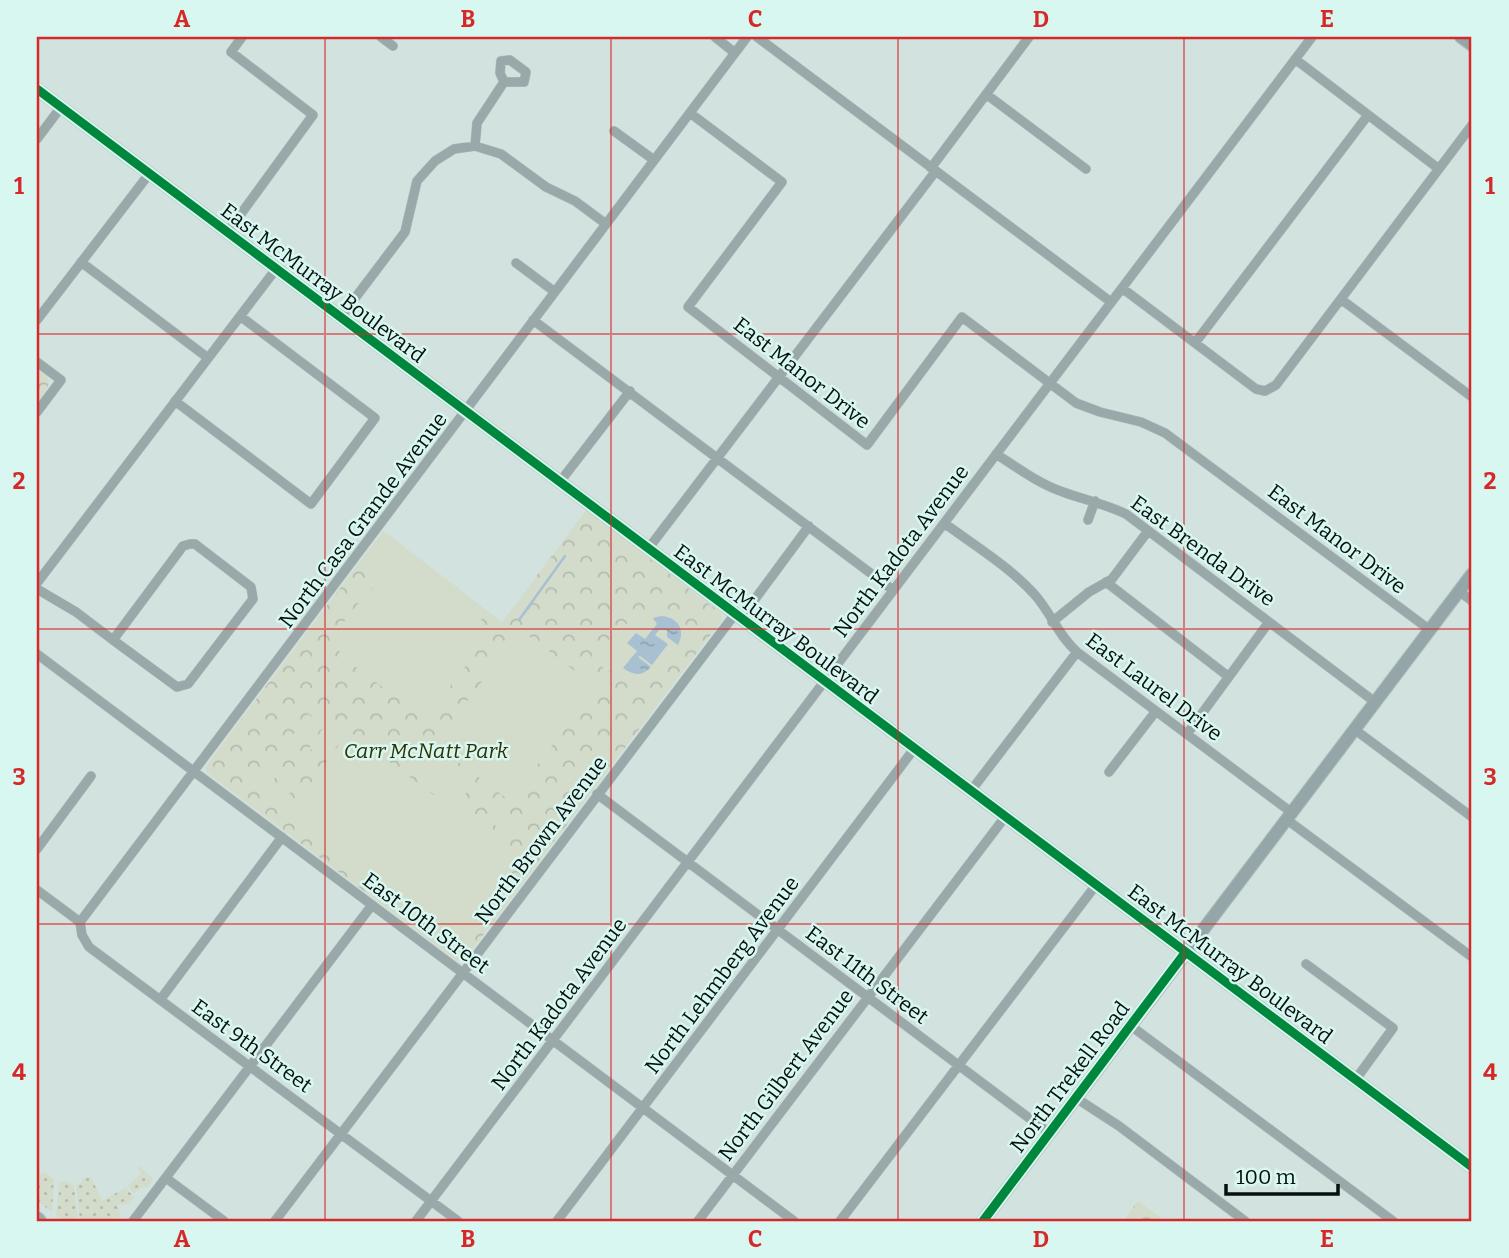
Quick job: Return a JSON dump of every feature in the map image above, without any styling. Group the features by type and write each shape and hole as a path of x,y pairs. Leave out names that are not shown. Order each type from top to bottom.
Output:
{"street":[{"path":"227,233 313,115 231,52 242,37"},
{"path":"381,37 393,46"},
{"path":"715,37 735,53"},
{"name":"North Casa Grande Avenue","path":"80,922 747,37"},
{"path":"757,37 1111,302"},
{"path":"649,549 779,378 1029,37"},
{"name":"North Kadota Avenue","path":"416,1221 1312,37"},
{"path":"1461,37 1472,45"},
{"path":"1295,59 1439,169"},
{"path":"475,146 474,131 477,123 504,82"},
{"name":"East McMurray Boulevard","path":"37,89 1472,1167"},
{"path":"986,94 1086,169"},
{"path":"37,139 61,107"},
{"name":"East Manor Drive","path":"690,113 782,182 688,307 867,445 962,317 1076,403 1141,422 1165,433 1430,630"},
{"path":"1195,343 1368,115"},
{"path":"1122,288 1256,389 1265,391 1276,385 1472,125"},
{"path":"614,131 654,160"},
{"path":"340,318 405,232 417,181 435,161 454,149 475,146 501,154 546,187 575,201 606,224"},
{"path":"37,320 149,173"},
{"path":"80,262 208,358"},
{"path":"516,262 555,292"},
{"path":"113,640 183,546 195,544 251,587 253,599 188,684 177,687 113,640 37,583 276,270"},
{"path":"1342,300 1472,397"},
{"path":"175,401 311,504 375,418 240,316"},
{"path":"533,320 893,590"},
{"path":"37,362 61,380 37,412"},
{"path":"559,483 630,391"},
{"name":"East Brenda Drive","path":"996,454 1062,492 1126,514 1375,702"},
{"path":"1088,520 1094,501"},
{"name":"East Laurel Drive","path":"944,523 1025,584 1037,597 1065,641 1077,652 1187,734 1472,957"},
{"name":"North Brown Avenue","path":"275,1221 597,794 808,526"},
{"path":"1052,622 1112,579 1149,531"},
{"name":"North Trekell Road","path":"983,1221 1472,574"},
{"path":"1106,582 1229,677"},
{"path":"1460,591 1472,601"},
{"path":"1187,734 1269,622"},
{"path":"970,792 1077,652"},
{"name":"East 10th Street","path":"37,654 794,1221"},
{"path":"1109,772 1156,711"},
{"path":"1354,729 1472,817"},
{"name":"North Lehmberg Avenue","path":"557,1221 914,749"},
{"path":"37,849 92,776"},
{"name":"East 11th Street","path":"597,794 1049,1133"},
{"name":"North Gilbert Avenue","path":"698,1221 1005,817"},
{"path":"160,999 282,837"},
{"path":"840,1221 1096,885"},
{"name":"East 9th Street","path":"37,890 80,922 82,935 89,947 458,1221"},
{"path":"133,1221 372,905"},
{"path":"1306,964 1393,1028 1356,1079"},
{"path":"1131,1026 1393,1221"},
{"path":"1076,1098 1119,1126 1245,1221"},
{"path":"166,1178 224,1221"}],"green space":[{"path":"37,366 47,375 49,384 37,403"},
{"name":"Carr McNatt Park","path":"586,510 721,613 722,620 465,959 457,961 207,773 205,767 383,531 502,622"},
{"path":"386,533 479,604 485,641 425,719 340,655 337,631 381,580 363,565"},
{"path":"661,605 662,609 673,611 681,617 688,636 679,654 673,651 651,680 643,674 636,684 633,682 631,685 611,669 609,672 593,660 617,629 625,623 634,630 648,610"},
{"path":"519,632 525,633 596,687 510,801 435,744"},
{"path":"308,714 318,722 302,743 292,736"},
{"path":"324,727 334,734 318,755 309,748"},
{"path":"350,732 520,860 457,945 453,945 286,817"},
{"path":"427,745 476,779 461,800 414,762"},
{"path":"273,760 283,767 267,789 257,781"},
{"path":"290,773 300,780 284,801 274,794"},
{"path":"503,809 525,827 515,840 492,823"},
{"path":"139,1166 153,1179 149,1186 134,1194 128,1186 141,1173 137,1168"},
{"path":"45,1172 54,1179 52,1212 37,1201 37,1175"},
{"path":"91,1177 102,1201 126,1187 134,1198 129,1204 118,1205 120,1216 116,1221 80,1221 76,1185 82,1182 83,1178"},
{"path":"60,1181 70,1182 74,1186 78,1221 63,1221 56,1216"},
{"path":"1138,1201 1165,1221 1123,1221"}],"water":[{"path":"661,616 672,619 679,625 681,634 678,645 667,637 667,630 659,630 655,635 668,644 652,665 638,657 651,667 637,674 623,668 637,651 627,643 636,633 645,639 657,624 653,618"}],"waterway":[{"path":"519,620 565,556"}],"cycle path":[{"path":"37,89 1472,1167"},
{"path":"983,1221 1185,953"}]}
